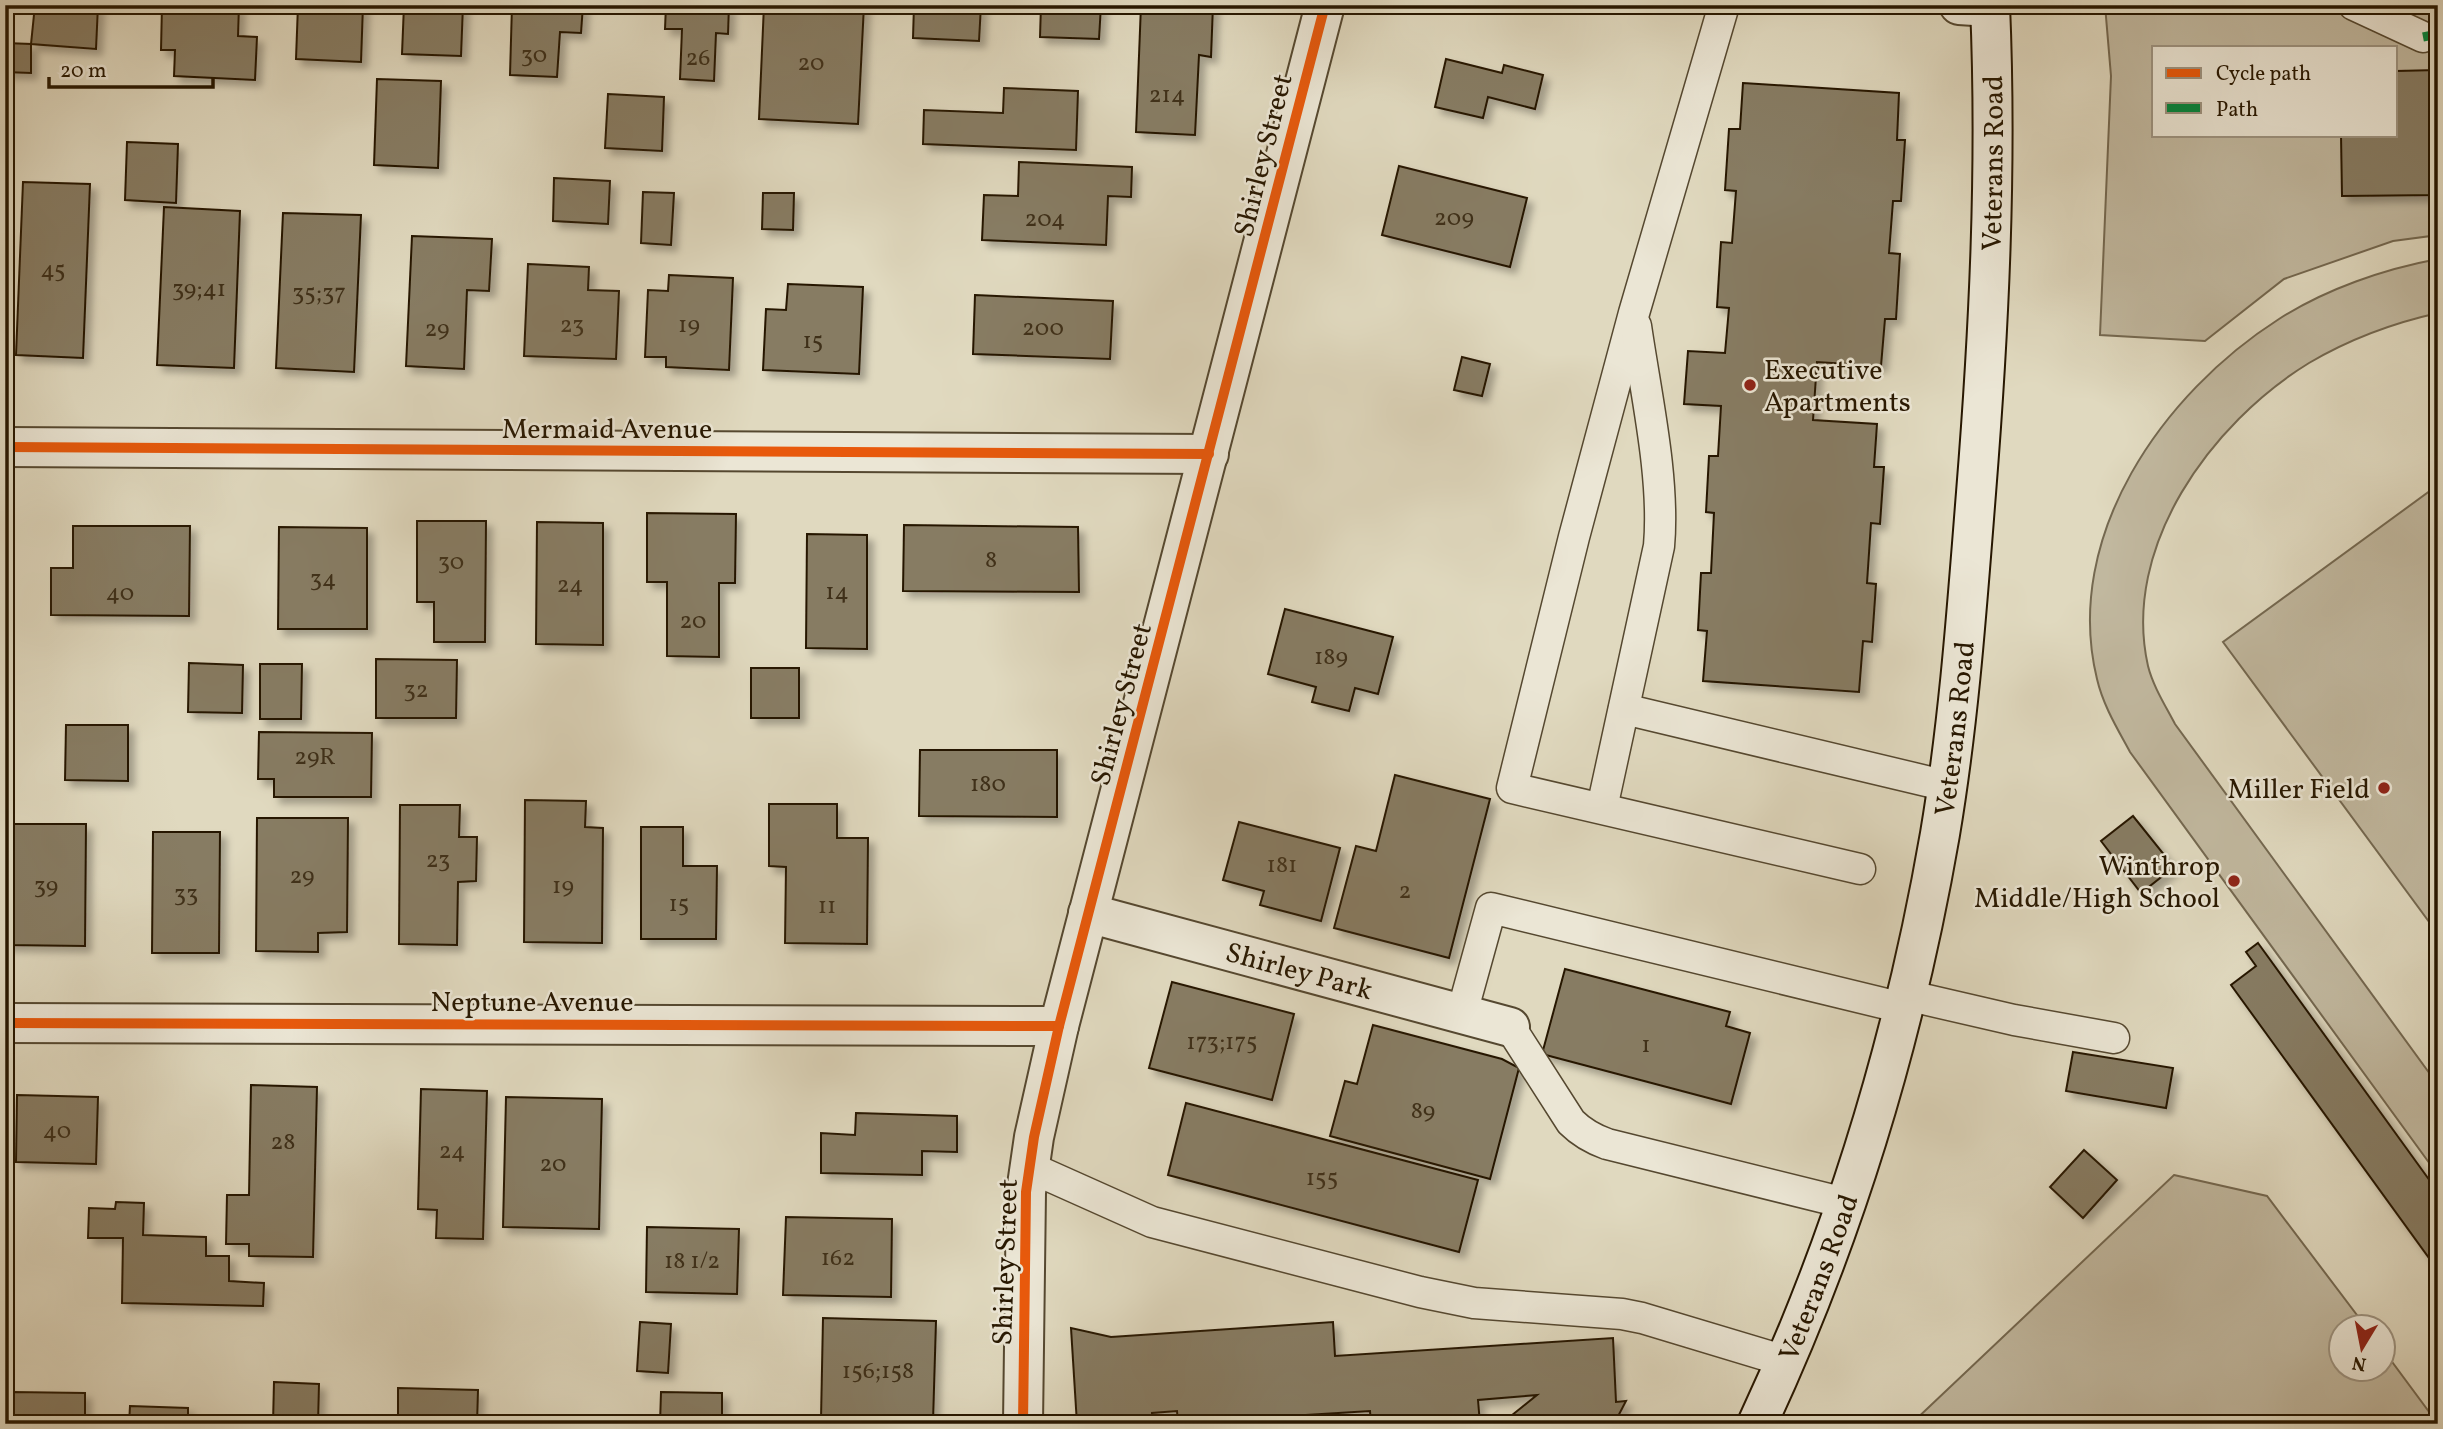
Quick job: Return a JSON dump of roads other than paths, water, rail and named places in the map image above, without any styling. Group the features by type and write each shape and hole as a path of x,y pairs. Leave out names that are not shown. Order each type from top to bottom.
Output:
{"street":[{"name":"Shirley Street","path":"1023,1424 1025,1216 1029,1167 1059,1026 1325,5"},
{"name":"Veterans Road","path":"1757,1424 1785,1362 1845,1203 1876,1108 1905,1001 1947,786 1961,668 1985,373 1992,225 1993,76 1979,6"},
{"name":"Mermaid Avenue","path":"5,447 1209,454"},
{"name":"Shirley Park","path":"1088,913 1510,1027"},
{"name":"Neptune Avenue","path":"5,1023 1059,1026"}],"lane":[{"path":"1724,5 1634,313 1574,537 1513,788 1860,869"},
{"path":"2354,5 2423,37"},
{"path":"1602,808 1660,527 1659,486 1634,313"},
{"path":"1624,709 1947,786"},
{"path":"1462,1013 1491,908 1905,1001 2114,1038"},
{"path":"1510,1027 1571,1122 1583,1133 1607,1144 1845,1203"},
{"path":"1029,1167 1152,1222 1275,1254 1461,1301 1642,1318 1785,1362"}],"place":[{"name":"Executive Apartments","path":"1750,385"},
{"name":"Miller Field","path":"2384,788"},
{"name":"Winthrop Middle/High School","path":"2234,881"}]}
